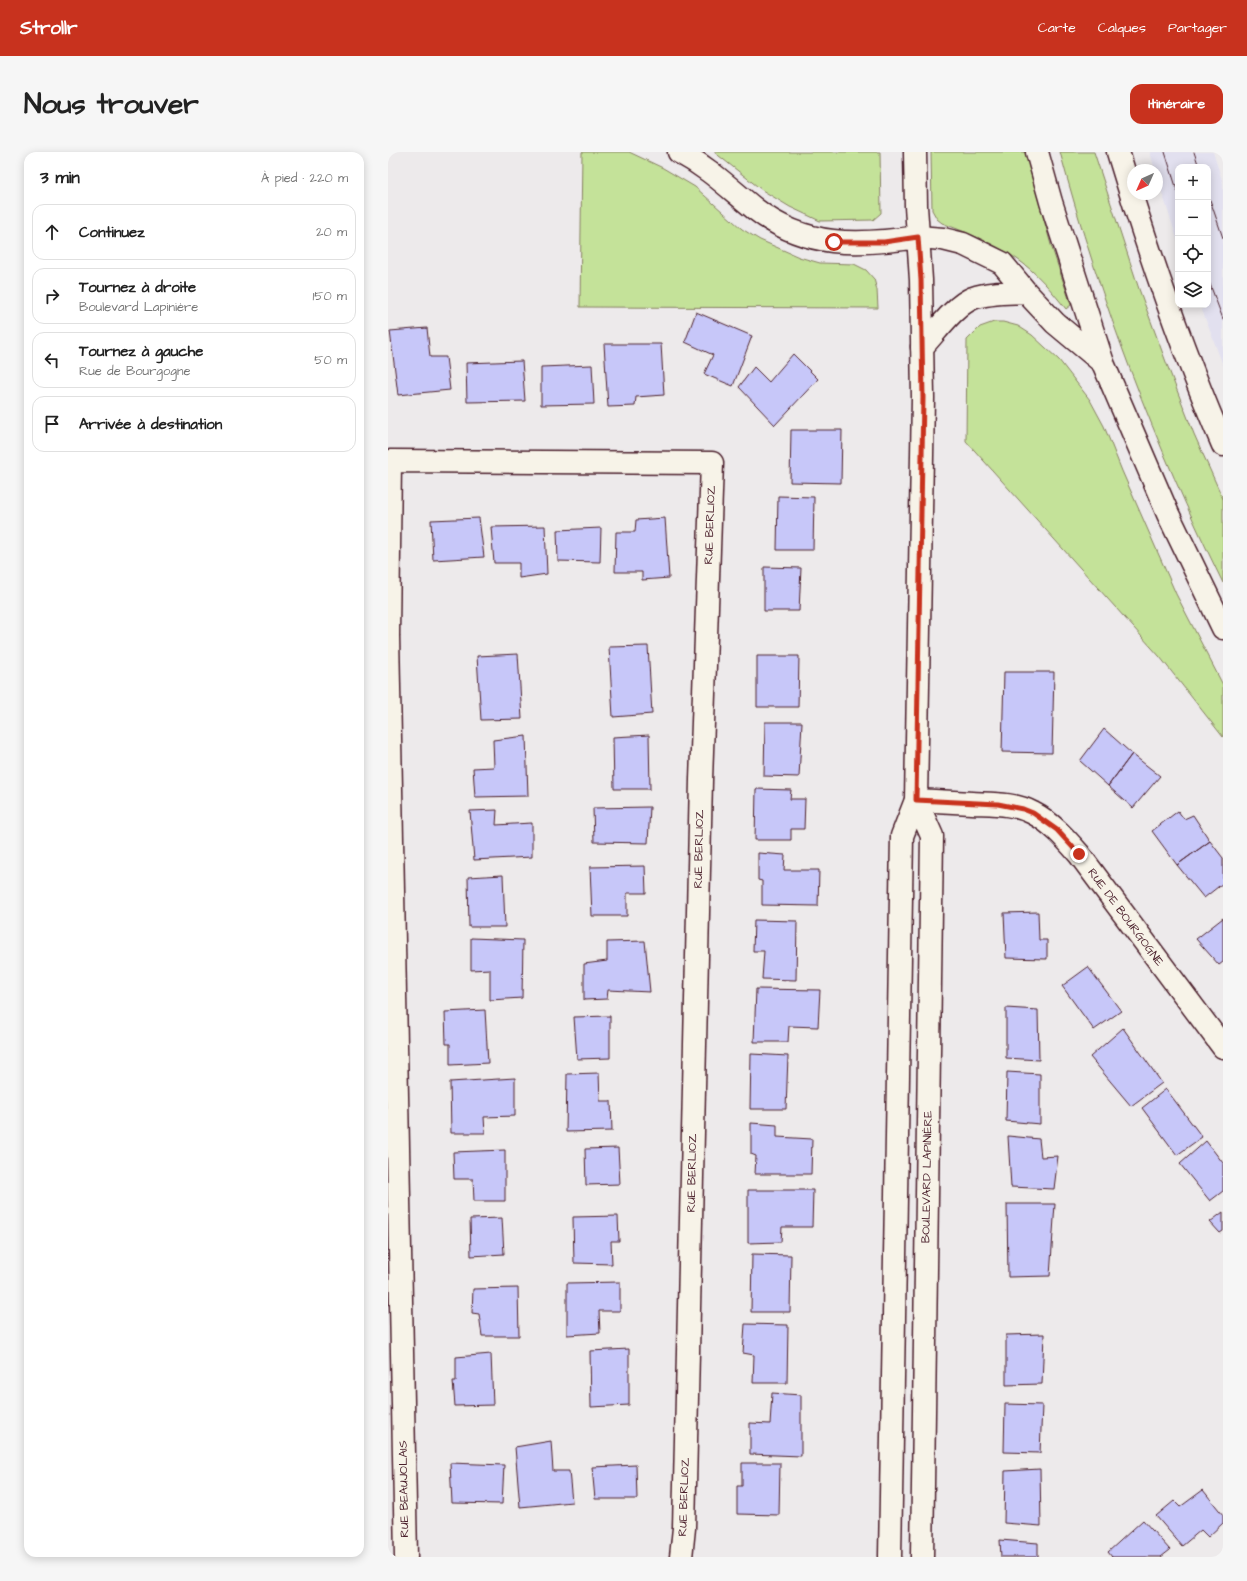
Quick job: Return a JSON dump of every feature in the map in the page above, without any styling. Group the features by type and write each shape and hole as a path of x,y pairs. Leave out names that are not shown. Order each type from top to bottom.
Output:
{"main road":[{"path":"679,152 707,169 767,217 798,233 819,240 834,242 884,242 918,237 943,239 963,244 985,254 1002,263 1026,292 1055,323 1104,363"},
{"name":"BOULEVARD LAPINIÈRE","path":"890,1557 902,836 916,800 923,398 915,152"},
{"path":"1037,152 1051,202 1104,363 1164,507 1223,628"},
{"path":"1118,152 1157,274 1201,392 1223,445"},
{"path":"922,347 961,305 972,298 995,293 1026,292"},
{"name":"RUE BEAUJOLAIS","path":"390,461 388,636 406,1557"},
{"name":"RUE BERLIOZ","path":"390,461 712,463 701,780 684,1528 681,1557"},
{"name":"BOULEVARD LAPINIÈRE","path":"916,800 932,836 922,1557"},
{"name":"RUE DE BOURGOGNE","path":"916,800 998,804 1023,809 1045,820 1057,830 1079,854 1223,1047"}],"shaded area":[{"path":"1150,152 1213,152 1223,183 1223,365 1201,308 1211,308 1211,164 1175,164 1175,233 1163,196 1163,164 1153,164"}],"green space":[{"path":"582,152 629,152 663,168 695,187 742,229 760,240 799,257 820,263 854,264 866,270 874,279 877,290 878,308 580,307"},
{"path":"714,152 880,152 881,213 873,220 820,221 790,207 762,190"},
{"path":"931,152 1025,152 1051,245 1071,305 1066,309 1037,276 1024,264 1008,253 981,239 942,223 937,219 932,210"},
{"path":"1060,152 1094,152 1139,289 1166,362 1194,434 1223,499 1223,583 1174,478 1131,372 1093,263"},
{"path":"994,322 1003,322 1018,326 1032,335 1059,360 1090,400 1104,426 1176,594 1223,685 1223,737 1160,657 966,441 967,340 980,327"}],"building":[{"path":"696,312 752,336 733,386 704,374 713,355 685,342"},
{"path":"427,328 430,357 446,357 450,390 398,395 390,331"},
{"path":"604,344 661,344 664,395 636,397 635,406 608,407"},
{"path":"793,354 818,379 775,425 739,387 754,367 769,382"},
{"path":"522,361 525,401 467,402 466,363"},
{"path":"592,365 594,404 541,405 541,367"},
{"path":"791,430 842,430 841,483 790,482"},
{"path":"778,496 814,497 813,550 777,550"},
{"path":"479,518 484,557 433,560 431,520"},
{"path":"665,518 669,578 642,580 642,572 615,572 616,532 635,532 636,520"},
{"path":"545,526 547,574 519,578 519,563 494,563 491,527"},
{"path":"601,528 600,562 558,561 557,530"},
{"path":"764,567 801,568 799,611 764,611"},
{"path":"648,646 652,714 613,717 609,647"},
{"path":"518,654 522,719 481,720 477,656"},
{"path":"757,656 799,656 798,707 757,707"},
{"path":"1004,672 1054,672 1052,753 1002,752"},
{"path":"765,722 802,722 799,777 764,776"},
{"path":"1104,729 1132,754 1108,786 1080,761"},
{"path":"649,735 650,789 614,789 613,737"},
{"path":"526,736 528,796 475,797 473,768 494,767 493,740"},
{"path":"1132,754 1160,776 1133,808 1108,786"},
{"path":"756,789 791,790 790,799 805,799 804,829 791,829 791,840 755,840"},
{"path":"650,807 648,843 594,842 593,808"},
{"path":"497,810 496,825 532,823 532,857 474,860 470,811"},
{"path":"1178,811 1184,819 1193,815 1210,841 1177,865 1152,831"},
{"path":"1210,841 1223,858 1223,883 1204,898 1177,865"},
{"path":"758,853 785,855 784,870 819,870 818,906 762,905 762,881 758,880"},
{"path":"645,866 646,893 627,893 627,916 592,916 590,867"},
{"path":"503,875 505,927 469,927 468,877"},
{"path":"1038,912 1039,940 1047,940 1047,959 1006,958 1004,913"},
{"path":"1223,918 1223,962 1219,965 1196,939"},
{"path":"754,920 797,921 796,980 762,979 764,951 753,951"},
{"path":"471,938 523,940 522,998 490,1000 490,969 471,970"},
{"path":"645,941 650,992 608,990 607,999 584,1000 584,964 607,961 607,942"},
{"path":"1088,967 1121,1011 1094,1030 1062,986"},
{"path":"756,989 820,990 818,1027 789,1026 788,1042 754,1042"},
{"path":"1006,1008 1038,1010 1039,1060 1006,1058"},
{"path":"485,1010 488,1063 450,1065 450,1044 446,1044 445,1012"},
{"path":"610,1016 610,1058 577,1059 574,1017"},
{"path":"1123,1028 1162,1083 1131,1106 1090,1057"},
{"path":"751,1054 788,1056 786,1109 750,1109"},
{"path":"1007,1072 1040,1074 1040,1124 1006,1121"},
{"path":"599,1073 600,1101 611,1101 612,1131 566,1132 567,1074"},
{"path":"515,1078 515,1116 484,1117 485,1133 451,1133 450,1082"},
{"path":"1166,1089 1202,1137 1177,1155 1142,1108"},
{"path":"751,1123 777,1125 777,1137 812,1139 811,1174 755,1174 756,1156 751,1154"},
{"path":"1008,1136 1039,1139 1041,1157 1058,1156 1054,1189 1011,1187"},
{"path":"1206,1141 1223,1163 1223,1191 1210,1201 1180,1164"},
{"path":"618,1148 620,1184 586,1185 585,1149"},
{"path":"505,1150 505,1201 474,1201 473,1179 454,1179 453,1152"},
{"path":"748,1190 813,1190 812,1227 782,1227 781,1242 748,1243"},
{"path":"1007,1204 1055,1204 1050,1276 1008,1277"},
{"path":"1223,1212 1223,1231 1220,1233 1210,1222"},
{"path":"618,1216 619,1241 611,1241 612,1264 574,1263 573,1217"},
{"path":"502,1218 504,1254 471,1256 470,1219"},
{"path":"752,1254 791,1255 790,1312 751,1312"},
{"path":"620,1282 620,1311 599,1311 600,1333 567,1335 567,1283"},
{"path":"518,1288 519,1336 482,1336 479,1314 472,1313 473,1289"},
{"path":"745,1324 788,1325 787,1383 753,1383 754,1355 743,1353"},
{"path":"1044,1334 1042,1384 1006,1385 1006,1335"},
{"path":"629,1349 629,1405 591,1407 590,1351"},
{"path":"491,1354 493,1405 455,1406 453,1381 456,1381 456,1357"},
{"path":"772,1393 801,1395 801,1456 750,1454 750,1423 770,1424"},
{"path":"1005,1404 1042,1405 1040,1453 1004,1452"},
{"path":"551,1441 553,1471 569,1471 572,1502 520,1507 515,1447"},
{"path":"450,1463 504,1465 502,1504 452,1503"},
{"path":"742,1463 780,1463 779,1515 737,1514 737,1486 742,1486"},
{"path":"636,1465 637,1499 595,1499 592,1467"},
{"path":"1040,1469 1041,1526 1004,1523 1005,1471"},
{"path":"1203,1490 1223,1515 1223,1523 1208,1537 1201,1530 1182,1546 1156,1516 1174,1501 1180,1507"},
{"path":"1143,1520 1170,1550 1161,1557 1112,1557 1108,1552"},
{"path":"1000,1540 1038,1543 1038,1557 1001,1557"}],"tram line":[{"path":"1165,152 1175,184"},
{"path":"1194,152 1198,164"},
{"path":"1210,200 1223,238"},
{"path":"1211,287 1223,319"}],"route":[{"path":"834,242 884,242 918,237 921,280 923,398 916,800 998,804 1023,809 1045,820 1057,830 1079,854"}]}
